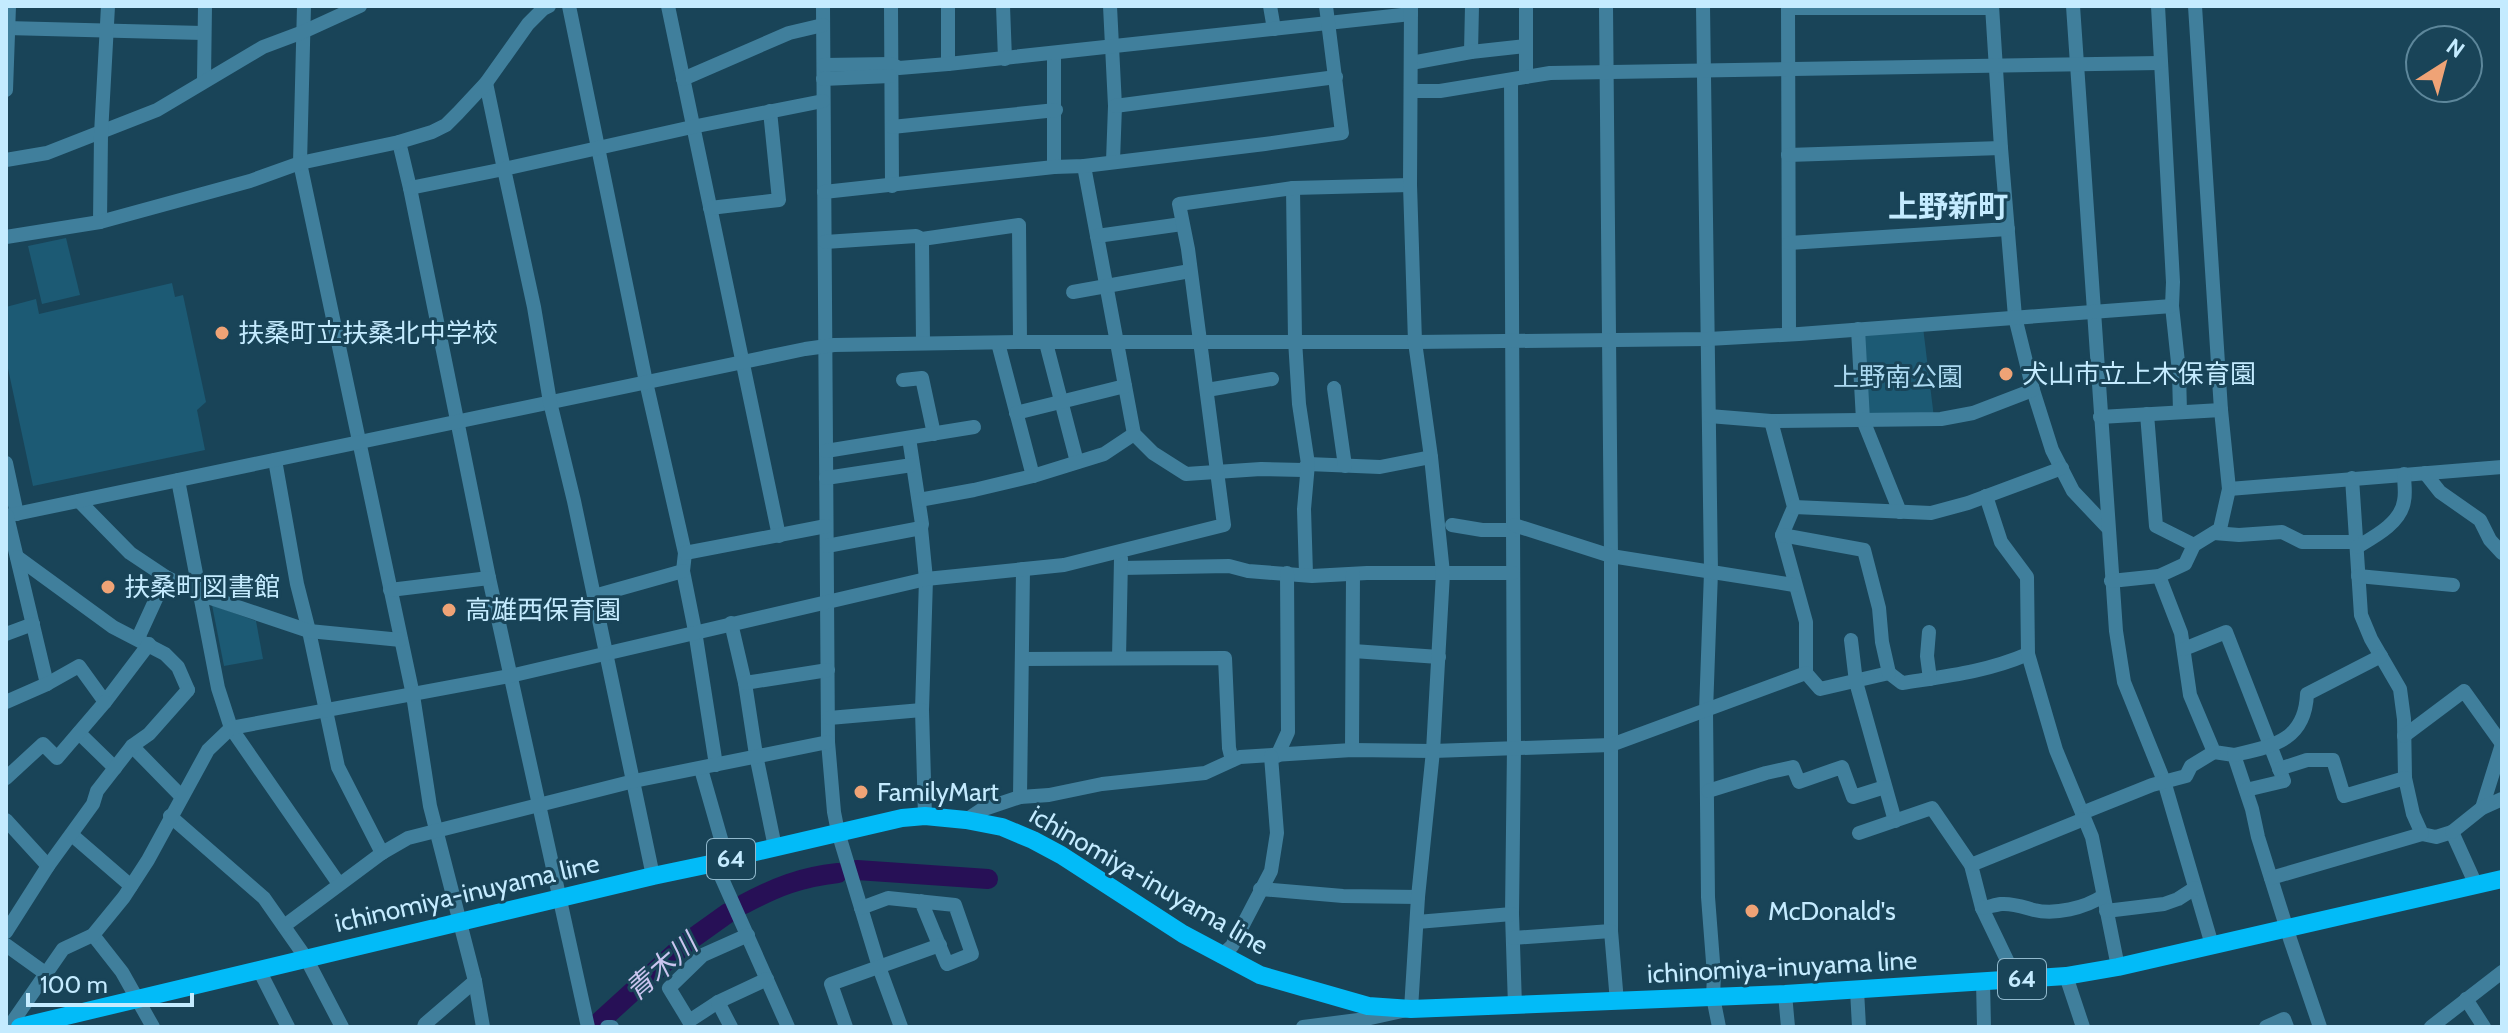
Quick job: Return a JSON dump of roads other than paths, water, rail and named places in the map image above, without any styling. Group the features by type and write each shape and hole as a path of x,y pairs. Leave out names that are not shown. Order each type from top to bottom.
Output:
{"main road":[{"name":"ichinomiya-inuyama line","path":"20,1027 76,1020 137,999 306,958 838,832 925,816 1002,827 1033,840 1183,934 1260,975 1368,1006 1411,1009 1785,994 2066,976 2118,967 2502,879"}],"street":[{"path":"6,90 9,6"},
{"path":"100,222 108,6"},
{"path":"204,80 205,6"},
{"path":"304,6 300,163 413,695 430,806 475,981 483,1027"},
{"path":"6,160 47,153 157,110 263,47 360,6"},
{"path":"6,237 100,222 250,181 300,163 432,132 446,125 486,83 528,24 549,6"},
{"path":"569,6 646,382 685,553 683,571 695,631 721,862 748,935 788,1027"},
{"path":"668,6 779,536"},
{"path":"823,6 828,742 838,832 897,1026"},
{"path":"891,6 892,186"},
{"path":"948,6 948,64"},
{"path":"1003,6 1005,59"},
{"path":"1110,6 1115,106 1113,161"},
{"path":"1270,6 1274,29"},
{"path":"824,192 1084,166 1342,133 1326,6"},
{"path":"1471,52 1472,6"},
{"path":"1526,6 1526,77"},
{"path":"1606,6 1611,931 1617,1002"},
{"path":"1703,6 1711,572 1706,711 1708,897 1713,997 1719,1027"},
{"path":"2073,6 2111,581 2124,682 2164,781 2212,945"},
{"path":"2158,6 2180,412"},
{"path":"2111,581 2159,576 2185,564 2194,545 2220,529 2229,489 2221,410 2195,6"},
{"path":"1789,333 1788,7 1992,7 2015,317 2052,450 2073,491 2107,527"},
{"path":"823,72 890,70 1054,54 1411,10 1410,185 1415,342 1443,573 1433,751 1418,897 1411,1009 1336,1025 1303,1027"},
{"path":"683,79 789,33 823,25"},
{"path":"7,28 203,33"},
{"path":"1411,63 1526,46"},
{"path":"1054,54 1054,167"},
{"path":"1411,91 1440,91 1550,73 2160,63"},
{"path":"1115,106 1336,77"},
{"path":"1511,80 1514,528 1512,914 1515,1006"},
{"path":"486,83 534,307 550,402 653,876"},
{"path":"410,188 823,101"},
{"path":"892,127 1056,110"},
{"path":"710,208 779,200 770,111"},
{"path":"399,142 489,578 588,1027"},
{"path":"1788,155 2001,148"},
{"path":"1084,166 1134,434 1153,453 1186,474 1303,470 1308,464"},
{"path":"9,1027 63,949 93,935 131,886 208,750 231,728 510,676 926,579 1064,565 1224,525 1179,204 1293,188 1410,185"},
{"path":"1293,188 1295,340 1299,404 1308,464 1304,509 1306,574"},
{"path":"1097,236 1182,224"},
{"path":"825,242 916,236 922,239 1019,225 1020,342"},
{"path":"1789,243 2008,229"},
{"path":"922,239 923,343"},
{"path":"1073,292 1190,271"},
{"path":"10,516 825,347 1020,342 1708,339 2172,306"},
{"path":"1858,329 1863,420 1900,512"},
{"path":"998,343 1033,476"},
{"path":"1046,343 1077,462"},
{"path":"903,380 922,378 934,434"},
{"path":"1207,390 1272,379"},
{"path":"1016,413 1125,386"},
{"path":"1334,388 1345,466"},
{"path":"1709,416 1771,421 1941,419 1973,413 2033,390"},
{"path":"2100,417 2221,410"},
{"path":"2147,414 2156,526 2194,545"},
{"path":"1771,421 1794,507 1782,535 1806,622 1806,673 1820,689 1889,673"},
{"path":"826,451 974,427"},
{"path":"919,500 1033,476 1104,454 1134,434"},
{"path":"909,438 922,524 926,579 922,710 925,816"},
{"path":"1308,464 1380,467 1431,457"},
{"path":"275,460 297,584 338,767 382,853"},
{"path":"6,463 17,557 47,684"},
{"path":"826,478 912,465"},
{"path":"2229,489 2502,467"},
{"path":"1794,507 1931,513 2062,468"},
{"path":"2425,473 2440,492 2480,520 2490,540 2502,553"},
{"path":"2214,533 2282,532 2302,542 2357,544 2379,534 2402,509 2404,474"},
{"path":"2352,478 2361,615 2400,689 2405,778 2413,814 2422,834"},
{"path":"178,480 218,688 231,728 339,884"},
{"path":"1986,496 2001,542 2027,577 2028,654 2056,750 2092,837 2118,967"},
{"path":"79,501 130,553 166,577 202,595 309,631 401,640"},
{"path":"1452,525 1482,530 1514,528 1611,556 1794,585"},
{"path":"685,553 826,526"},
{"path":"827,546 921,528"},
{"path":"1782,535 1864,550 1879,608 1889,673 1902,683 1987,669 2028,654"},
{"path":"1119,658 1120,551"},
{"path":"17,557 113,627 165,654 178,667 188,690"},
{"path":"1121,568 1229,566 1248,571 1306,574 1513,573"},
{"path":"1020,797 1023,569"},
{"path":"594,596 683,571"},
{"path":"1221,956 1232,946 1246,923 1271,871 1277,833 1274,756 1288,732 1287,573"},
{"path":"1352,750 1353,574"},
{"path":"2159,576 2181,633 2190,695 2214,752"},
{"path":"2358,576 2453,585"},
{"path":"6,778 43,744 57,758 105,702 143,641 166,577"},
{"path":"390,590 489,578"},
{"path":"731,623 775,847"},
{"path":"6,634 33,624"},
{"path":"1929,632 1927,656 1930,679"},
{"path":"2184,649 2226,632 2284,781 2246,790"},
{"path":"1851,640 1856,682 1895,821"},
{"path":"1353,651 1439,657"},
{"path":"1971,865 2164,781 2186,776 2191,766 2214,752 2234,755 2271,746 2297,730 2306,709 2307,694 2381,656"},
{"path":"1022,659 1225,658 1232,760"},
{"path":"6,702 79,666 105,702"},
{"path":"745,683 828,670"},
{"path":"966,820 981,810 1020,797 1205,773 1221,768 1232,760 1253,756 1352,750 1433,751 1611,745 1806,673"},
{"path":"6,932 93,804 97,791 132,746 149,734 188,690 218,688"},
{"path":"2404,736 2464,691 2502,744 2482,808"},
{"path":"829,718 922,710"},
{"path":"79,733 115,768"},
{"path":"284,926 382,853 408,838 634,781 828,742"},
{"path":"132,746 181,796"},
{"path":"2234,755 2320,1027"},
{"path":"2279,769 2307,760 2333,760 2344,796 2405,778"},
{"path":"1708,791 1793,767 1799,782 1842,767 1853,797 1885,787"},
{"path":"2271,878 2422,834 2436,837 2452,832 2482,808 2502,799"},
{"path":"1859,833 1932,808 1971,865 1982,908 2016,979"},
{"path":"170,816 264,898 306,958 342,1027"},
{"path":"6,820 48,866"},
{"path":"2452,832 2476,885"},
{"path":"72,835 131,886"},
{"path":"1982,908 2002,904 2036,911 2105,904 2164,904 2195,888"},
{"path":"1260,889 1343,896 1418,897"},
{"path":"861,908 888,898 921,901 955,905 972,954 947,964 921,901"},
{"path":"1417,922 1512,914"},
{"path":"1513,938 1611,931"},
{"path":"93,935 122,972 153,1027"},
{"path":"748,935 703,955 669,988 689,1021 718,1002 767,979"},
{"path":"6,945 45,973"},
{"path":"846,1027 831,984 940,945"},
{"path":"259,970 288,1027"},
{"path":"2431,1027 2502,972"},
{"path":"2066,976 2083,1027"},
{"path":"424,1027 475,981"},
{"path":"1983,981 1984,1027"},
{"path":"1857,990 1859,1027"},
{"path":"1785,994 1788,1027"},
{"path":"2466,999 2484,1027"},
{"path":"718,1002 731,1027"},
{"path":"2266,1027 2284,1019 2287,1027"}],"waterway":[{"name":"青木川","path":"857,870 988,879"},
{"name":"青木川","path":"744,904 789,884 838,873"},
{"name":"青木川","path":"596,1025 686,943 728,913"}],"place":[{"name":"扶桑町立扶桑北中学校","path":"222,333"},
{"name":"犬山市立上木保育園","path":"2006,374"},
{"name":"扶桑町図書館","path":"108,587"},
{"name":"高雄西保育園","path":"449,610"},
{"name":"FamilyMart","path":"861,792"},
{"name":"McDonald's","path":"1752,911"}],"district":[{"name":"上野新町","path":"1948,207"}],"park label":[{"name":"上野南公園","path":"1898,377"}]}
